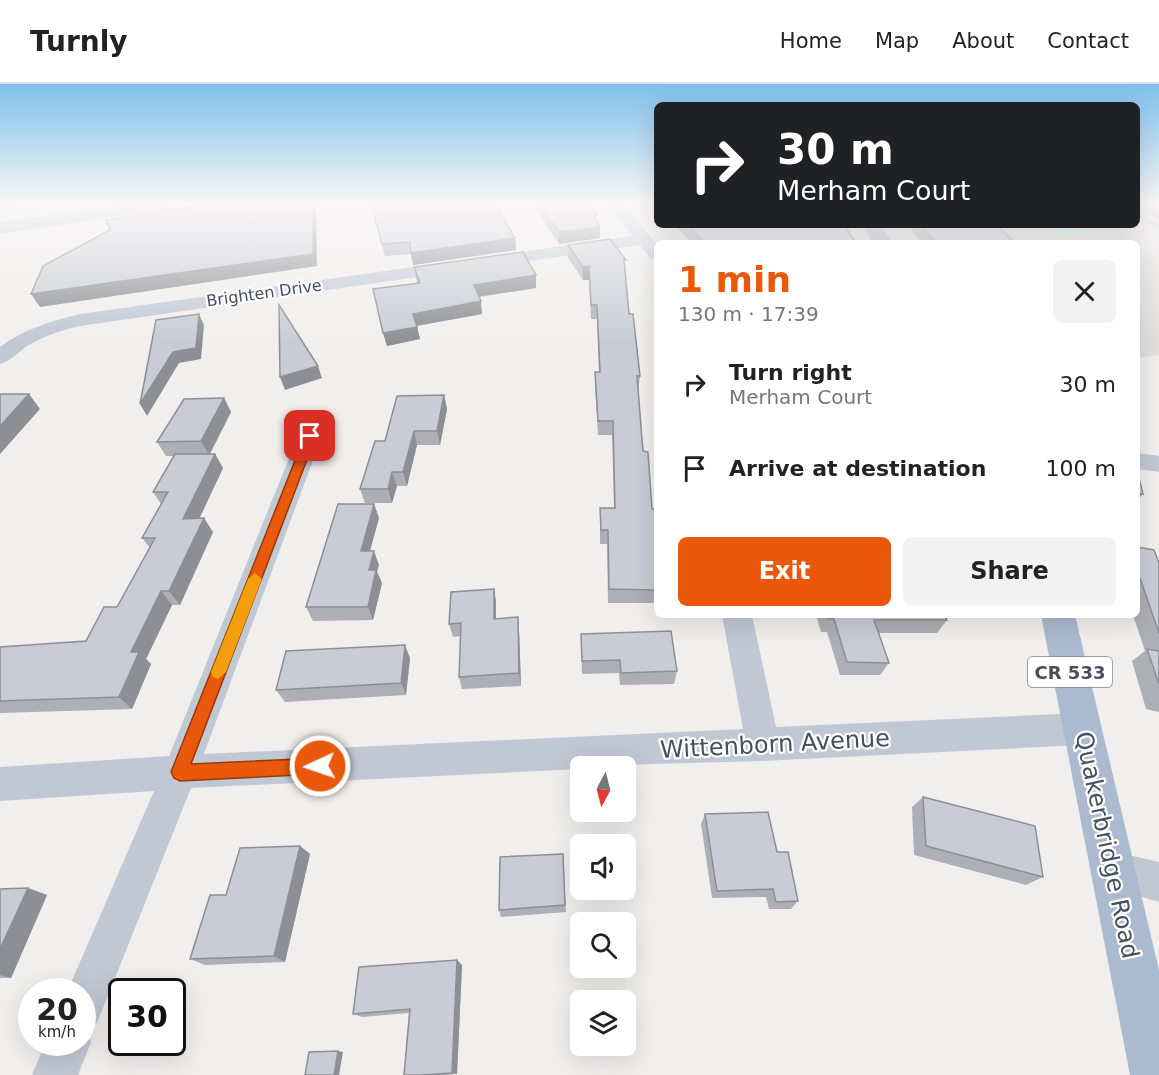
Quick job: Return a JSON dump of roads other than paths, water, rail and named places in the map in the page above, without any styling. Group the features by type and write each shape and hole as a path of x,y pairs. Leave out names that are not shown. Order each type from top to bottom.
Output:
{"main road":[{"name":"Quakerbridge Road","path":"1059,618 1111,870 1157,1075"}],"street":[{"name":"Brighten Drive","path":"0,358 26,338 80,320 566,250"},
{"path":"94,978 180,772 310,436"},
{"path":"1140,461 1159,464"},
{"path":"738,618 763,745"},
{"name":"Wittenborn Avenue","path":"0,784 180,772 1082,729"},
{"path":"1111,870 1159,882"},
{"path":"55,1075 63,1056"}]}
